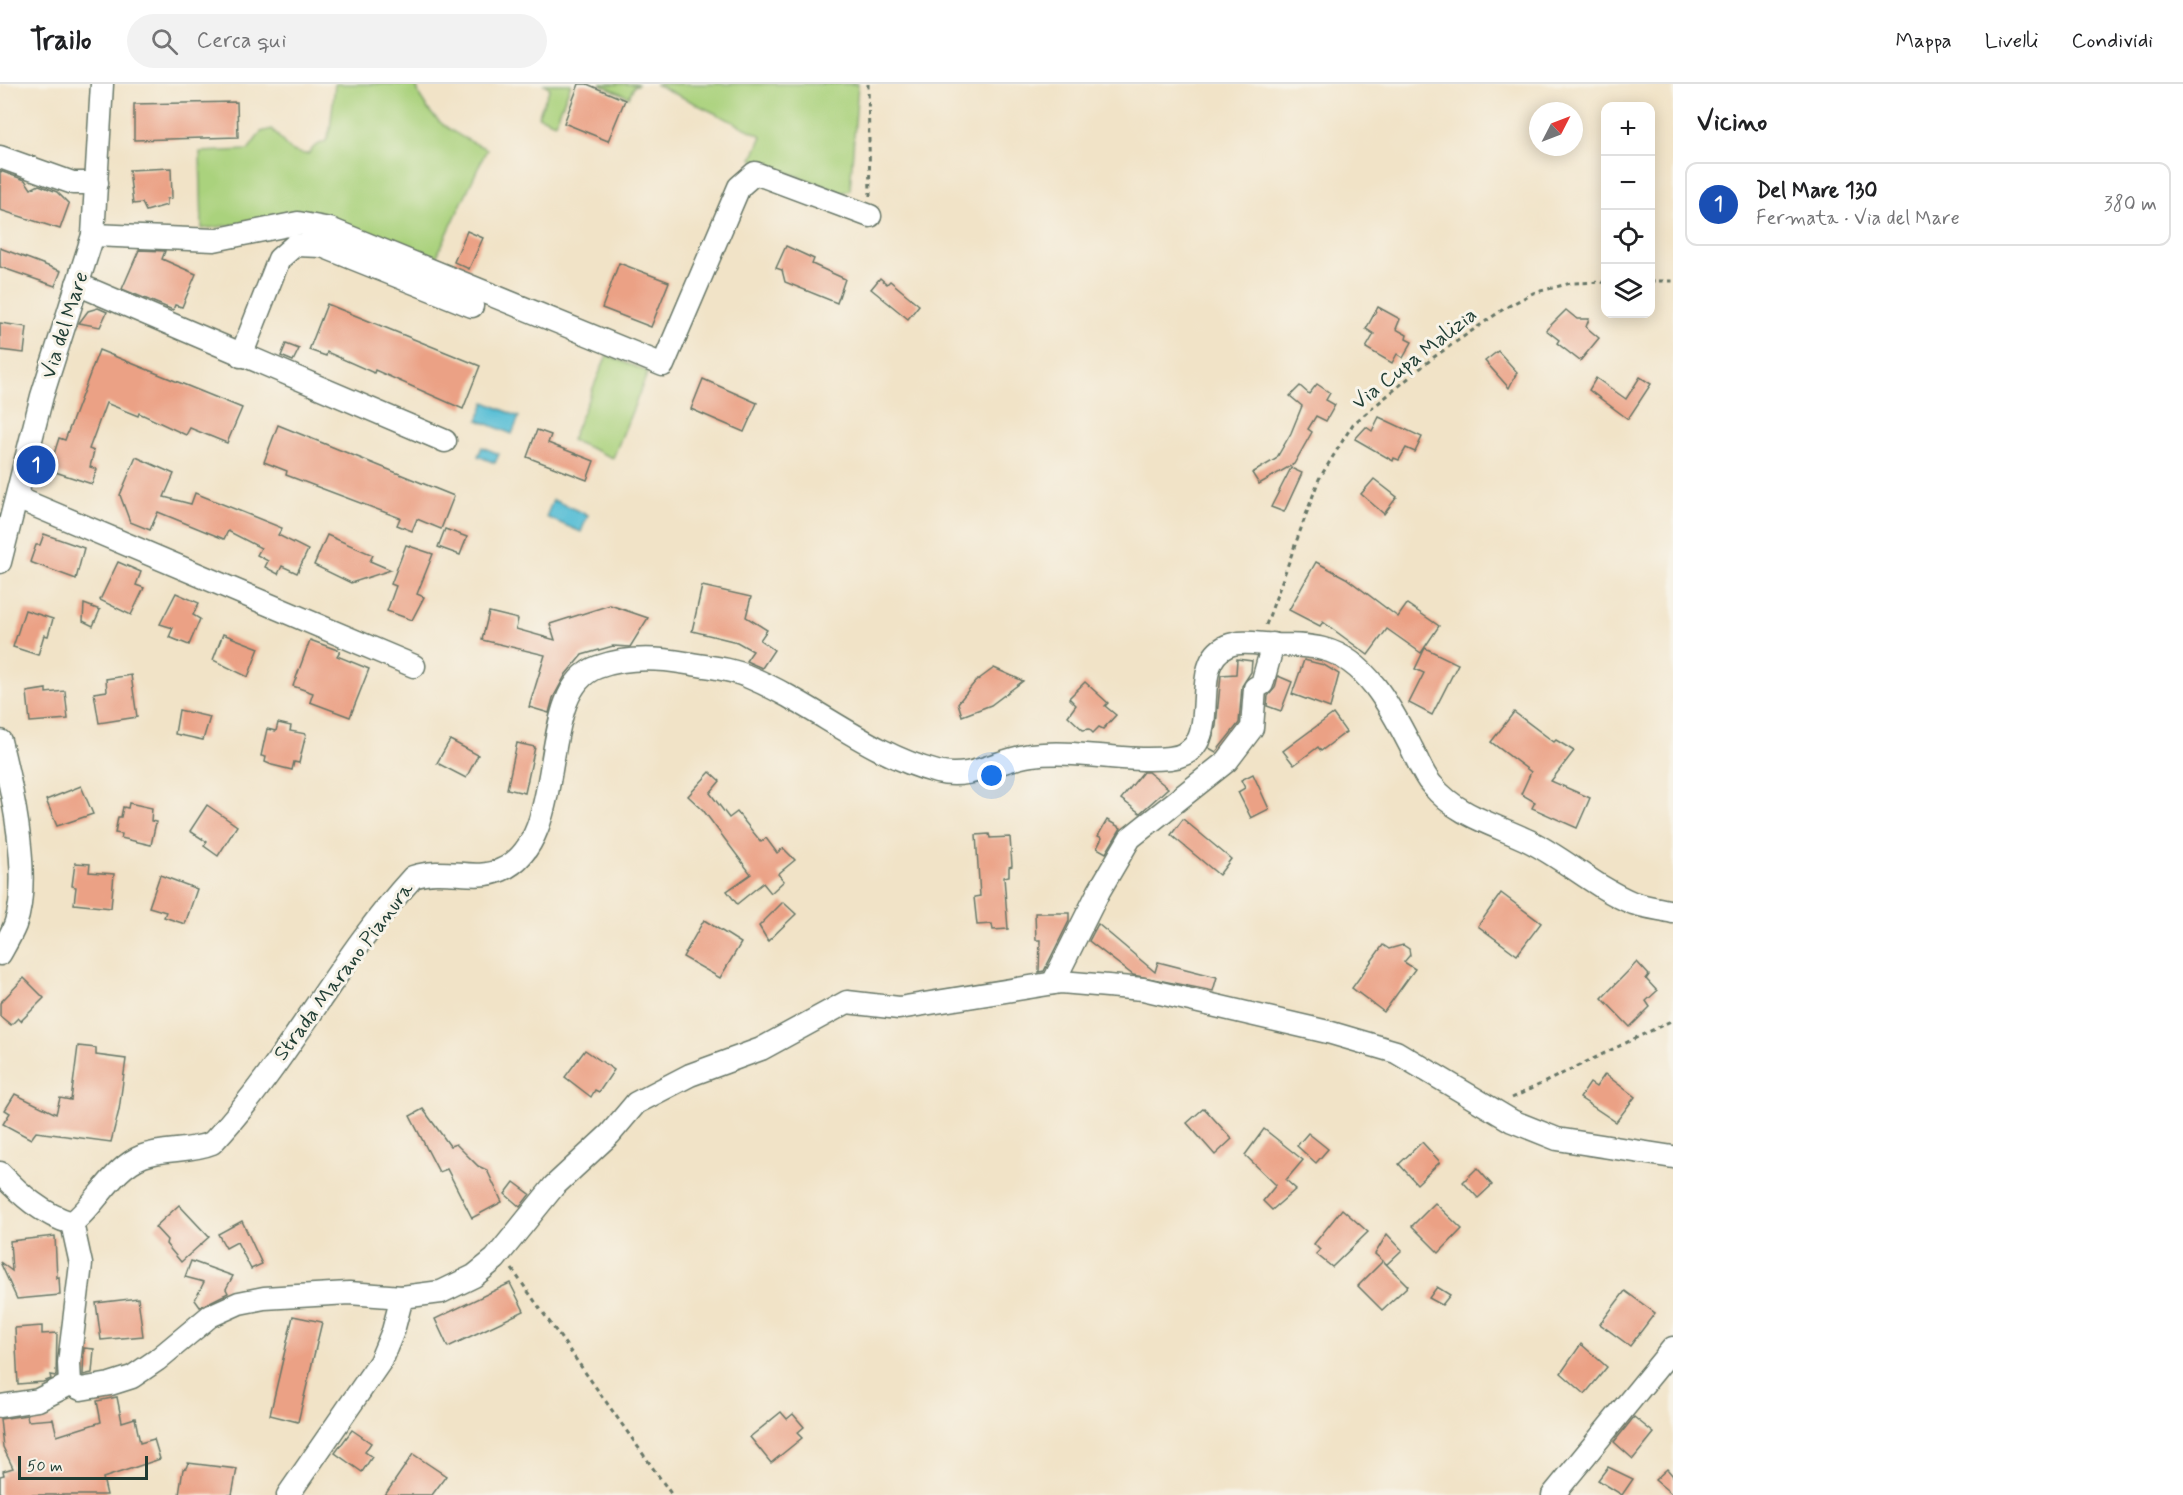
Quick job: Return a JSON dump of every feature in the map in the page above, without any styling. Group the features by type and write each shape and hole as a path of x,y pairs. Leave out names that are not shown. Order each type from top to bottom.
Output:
{"street":[{"name":"Via del Mare","path":"0,562 11,502 93,235 102,84"},
{"path":"0,157 73,183 97,183"},
{"path":"93,235 214,240 298,223 330,229 663,365 739,187 755,173 870,216"},
{"path":"241,356 279,259 295,245 322,246 472,306"},
{"path":"77,284 241,356 445,441"},
{"path":"11,502 414,666"},
{"path":"1053,983 1099,891 1130,838 1227,761 1252,728 1255,688 1262,684 1268,638"},
{"name":"Strada Marano Pianura","path":"72,1223 84,1214 129,1164 145,1155 197,1149 212,1143 283,1052 333,979 413,876 432,870 482,875 502,870 521,856 535,835 546,797 561,718 578,679 593,668 623,660 668,660 746,675 905,761 953,775 975,772 1032,755 1172,758 1195,744 1203,730 1208,665 1222,648 1268,638 1324,649 1353,664 1378,689 1396,717 1429,783 1450,803 1489,826 1524,839 1567,862 1610,891 1636,904 1673,912"},
{"path":"0,741 9,832 22,872 16,924 0,954"},
{"path":"70,1384 81,1389 132,1377 157,1360 210,1316 239,1304 264,1298 349,1293 402,1297 441,1292 474,1276 500,1252 554,1186 610,1134 636,1103 690,1075 761,1049 847,1002 899,1008 1053,983 1143,989 1328,1032 1396,1052 1512,1121 1557,1139 1673,1157"},
{"path":"0,1173 42,1210 55,1218 72,1223 81,1264 69,1363 70,1384"},
{"path":"288,1495 380,1362 393,1332 402,1297"},
{"path":"1553,1495 1673,1348"},
{"path":"0,1406 38,1400 70,1384"}],"path":[{"path":"868,84 870,216"},
{"path":"1655,281 1673,281"},
{"name":"Via Cupa Malizia","path":"1268,638 1319,479 1353,424 1434,357 1505,308 1533,293 1571,283 1601,282"},
{"path":"1512,1098 1673,1020"},
{"path":"500,1252 672,1495"}],"green space":[{"path":"335,84 416,84 426,107 434,117 453,132 487,149 434,262 286,218 202,229 200,152 248,150 261,132 272,129 291,150 308,154 315,146 326,141 330,130"},
{"path":"544,84 571,84 555,123 538,116 550,88"},
{"path":"600,84 639,84 634,86 629,97"},
{"path":"655,84 858,84 850,190 842,193 752,159 762,136"},
{"path":"607,355 648,372 613,458 571,440"}],"water":[{"path":"485,402 519,417 512,434 478,420"},
{"path":"482,447 499,454 495,463 478,456"},
{"path":"553,500 588,515 581,532 546,517"}],"building":[{"path":"579,84 587,84 625,100 608,141 564,123"},
{"path":"237,102 238,137 134,140 134,104"},
{"path":"171,168 172,198 167,199 167,205 146,211 142,203 133,204 129,170"},
{"path":"0,171 25,180 31,189 39,185 57,192 69,204 60,229 0,210"},
{"path":"467,231 483,238 469,269 454,262"},
{"path":"786,246 814,259 812,264 845,279 837,303 785,282 782,270 776,268"},
{"path":"0,248 61,271 55,286 0,267"},
{"path":"139,250 165,251 162,259 196,274 182,307 175,305 173,310 122,289"},
{"path":"619,263 669,282 651,327 602,308"},
{"path":"880,278 887,284 890,281 919,305 908,319 871,289"},
{"path":"327,304 480,366 463,409 375,370 374,373 327,352 326,356 309,350"},
{"path":"1378,307 1400,319 1396,329 1407,335 1406,339 1412,342 1403,358 1397,354 1392,363 1366,348 1374,334 1366,329"},
{"path":"98,308 107,312 100,327 79,323 88,311"},
{"path":"1566,310 1577,319 1589,319 1586,327 1599,338 1580,361 1557,343 1559,340 1546,330"},
{"path":"0,323 27,327 24,353 0,350"},
{"path":"286,344 299,349 293,361 281,356"},
{"path":"99,350 242,408 227,443 190,428 186,435 139,413 138,416 106,403 89,449 94,451 90,467 97,469 92,484 49,470 59,438 65,440"},
{"path":"1498,351 1517,372 1509,388 1485,361"},
{"path":"1640,377 1651,384 1628,419 1589,390 1596,378 1626,399"},
{"path":"703,379 757,403 744,432 691,409"},
{"path":"1317,384 1330,393 1326,400 1335,405 1326,421 1316,416 1308,429 1312,432 1294,464 1259,484 1252,473 1276,459 1291,433 1302,406 1290,396 1300,386 1309,394"},
{"path":"1379,417 1422,437 1415,452 1406,448 1399,460 1394,458 1393,461 1355,439 1366,427 1372,431"},
{"path":"278,425 454,496 441,529 417,519 412,531 397,525 400,518 286,475 287,471 264,462"},
{"path":"537,430 551,435 548,443 594,461 587,480 527,457"},
{"path":"136,457 174,474 164,497 191,504 195,493 282,528 278,535 308,550 297,573 282,566 278,574 265,567 268,561 257,555 261,548 228,531 224,539 158,512 150,530 130,522 120,495"},
{"path":"1291,468 1302,473 1284,512 1271,507"},
{"path":"1374,479 1397,497 1384,514 1361,494"},
{"path":"445,529 467,537 460,555 438,547"},
{"path":"44,534 84,548 76,579 30,562 36,545 40,545"},
{"path":"327,535 373,555 370,561 391,570 351,583 314,565"},
{"path":"406,545 433,554 417,594 424,597 412,620 387,611 396,586 391,584"},
{"path":"118,562 141,572 136,585 144,588 131,615 100,600"},
{"path":"1316,562 1346,578 1398,617 1407,604 1439,626 1421,653 1387,629 1368,655 1323,622 1320,626 1289,610"},
{"path":"702,586 751,597 746,617 767,630 760,640 774,650 762,668 746,661 753,651 737,642 692,631"},
{"path":"176,593 199,603 193,615 200,619 189,645 169,637 173,628 160,624"},
{"path":"84,604 100,610 93,626 83,621"},
{"path":"610,605 648,618 630,647 613,646 582,655 566,674 553,698 549,713 529,707 545,655 482,640 489,612 518,619 516,629 555,640 550,624"},
{"path":"25,610 53,619 48,636 44,635 38,655 13,647"},
{"path":"223,634 259,648 248,677 213,660"},
{"path":"310,640 340,651 337,656 369,669 350,717 310,702 313,693 293,686"},
{"path":"1425,648 1458,664 1432,715 1409,703 1424,673 1415,669"},
{"path":"1237,659 1252,661 1251,672 1242,686 1239,723 1216,752 1209,748 1216,726 1221,675 1236,674"},
{"path":"1304,660 1324,665 1339,674 1330,708 1292,694"},
{"path":"994,668 1023,681 991,705 962,716 958,703 975,682"},
{"path":"131,675 137,717 99,723 94,693 107,691 106,679"},
{"path":"1278,676 1292,682 1281,711 1267,706 1268,696 1275,688"},
{"path":"1085,682 1108,703 1105,706 1116,715 1103,729 1099,727 1093,733 1089,729 1083,730 1068,716 1076,705 1069,698"},
{"path":"46,689 46,693 65,691 68,719 30,722 27,692"},
{"path":"179,710 210,717 203,740 175,734"},
{"path":"1514,712 1554,742 1556,740 1574,751 1551,781 1590,798 1577,828 1532,808 1535,802 1521,794 1531,772 1491,742"},
{"path":"1333,714 1346,732 1321,751 1318,747 1294,765 1283,751"},
{"path":"278,723 291,726 290,731 306,734 299,763 294,762 292,770 265,762 266,757 261,756 267,729 276,731"},
{"path":"450,740 478,755 466,778 437,763"},
{"path":"517,743 535,747 525,793 507,789"},
{"path":"710,772 720,781 710,793 729,818 737,812 761,842 766,838 777,853 783,848 795,860 778,874 784,881 771,893 763,883 737,904 727,891 751,874 703,810 688,796"},
{"path":"1143,772 1148,772 1168,788 1140,813 1121,799"},
{"path":"1253,774 1269,809 1251,818 1238,792 1245,788 1241,780"},
{"path":"81,786 93,814 57,826 46,800"},
{"path":"129,803 152,808 151,821 156,822 151,845 121,838 122,834 115,833 118,817 121,817 123,807 128,808"},
{"path":"207,805 237,826 218,856 204,846 207,842 190,831"},
{"path":"1183,819 1231,859 1219,875 1171,835"},
{"path":"1107,820 1121,828 1106,853 1097,848 1102,838 1098,836"},
{"path":"989,834 990,838 1010,837 1012,866 1009,867 1009,876 1004,877 1008,929 993,930 992,924 977,925 974,897 980,896 976,835"},
{"path":"75,863 90,864 89,872 114,874 111,908 74,904 76,887 72,886"},
{"path":"160,875 197,889 185,924 164,917 166,912 149,907"},
{"path":"1501,893 1541,923 1517,955 1478,926"},
{"path":"783,902 796,914 768,941 759,926"},
{"path":"1035,913 1069,913 1069,921 1044,971 1039,972 1040,940 1036,940"},
{"path":"704,920 741,943 720,978 683,957"},
{"path":"1098,924 1155,972 1158,962 1217,977 1213,991 1133,975 1089,941"},
{"path":"1383,945 1389,949 1403,945 1409,949 1410,955 1404,962 1415,969 1384,1012 1352,988"},
{"path":"1637,962 1649,975 1646,979 1657,991 1646,1001 1650,1007 1630,1027 1602,998"},
{"path":"24,978 44,998 21,1021 18,1018 11,1025 0,1016 0,1003"},
{"path":"78,1046 96,1048 96,1055 126,1059 119,1110 111,1142 36,1132 31,1139 3,1124 10,1113 5,1110 15,1094 56,1114 60,1098 71,1100"},
{"path":"585,1050 614,1070 599,1092 595,1090 591,1097 565,1077"},
{"path":"1605,1074 1635,1097 1616,1122 1580,1098 1590,1083 1596,1087"},
{"path":"1204,1108 1232,1139 1215,1155 1187,1123"},
{"path":"423,1109 450,1146 456,1144 478,1166 487,1170 502,1202 472,1218 447,1169 439,1172 410,1116"},
{"path":"1264,1129 1303,1160 1286,1180 1296,1189 1272,1210 1263,1201 1276,1185 1245,1155"},
{"path":"1308,1133 1328,1149 1316,1163 1297,1146"},
{"path":"1422,1142 1440,1162 1417,1184 1399,1164"},
{"path":"1477,1168 1492,1185 1478,1198 1463,1182"},
{"path":"514,1182 530,1194 520,1207 505,1194"},
{"path":"1435,1203 1462,1229 1439,1253 1412,1226"},
{"path":"179,1205 209,1237 181,1262 166,1244 167,1240 155,1227"},
{"path":"1342,1209 1368,1232 1332,1267 1316,1254 1320,1250 1314,1244"},
{"path":"242,1221 262,1264 251,1269 237,1242 226,1248 218,1234"},
{"path":"1387,1234 1402,1250 1387,1264 1384,1262 1408,1286 1382,1310 1358,1286 1383,1261 1375,1254"},
{"path":"55,1236 60,1295 17,1299 0,1262 12,1271 10,1241"},
{"path":"191,1261 233,1276 226,1289 228,1293 200,1307 195,1300 204,1282 185,1277"},
{"path":"510,1283 524,1311 448,1347 435,1319"},
{"path":"1437,1287 1450,1295 1442,1305 1429,1298"},
{"path":"1625,1291 1655,1313 1630,1346 1600,1324"},
{"path":"138,1298 143,1336 101,1340 96,1303"},
{"path":"293,1316 322,1322 298,1422 270,1415"},
{"path":"42,1326 42,1334 57,1333 56,1376 50,1375 51,1379 43,1382 18,1384 15,1328"},
{"path":"1581,1344 1607,1367 1585,1394 1561,1373"},
{"path":"84,1348 94,1349 92,1373 83,1375"},
{"path":"117,1397 122,1422 135,1418 140,1443 154,1439 160,1459 103,1478 107,1495 0,1495 0,1476 4,1475 3,1471 13,1468 3,1447 0,1419 27,1415 28,1421 53,1419 57,1436 101,1422 97,1401"},
{"path":"781,1412 787,1419 793,1414 804,1427 797,1433 802,1438 771,1463 750,1437"},
{"path":"1634,1417 1654,1433 1633,1459 1614,1442"},
{"path":"352,1430 371,1443 365,1452 372,1457 362,1472 335,1453"},
{"path":"413,1454 446,1476 432,1495 385,1495"},
{"path":"188,1463 237,1469 232,1495 179,1495 183,1469"},
{"path":"1608,1467 1633,1479 1622,1495 1598,1480"},
{"path":"1667,1469 1673,1476 1673,1495 1655,1480"}],"place":[{"name":"Del Mare 130","path":"36,465"}]}
